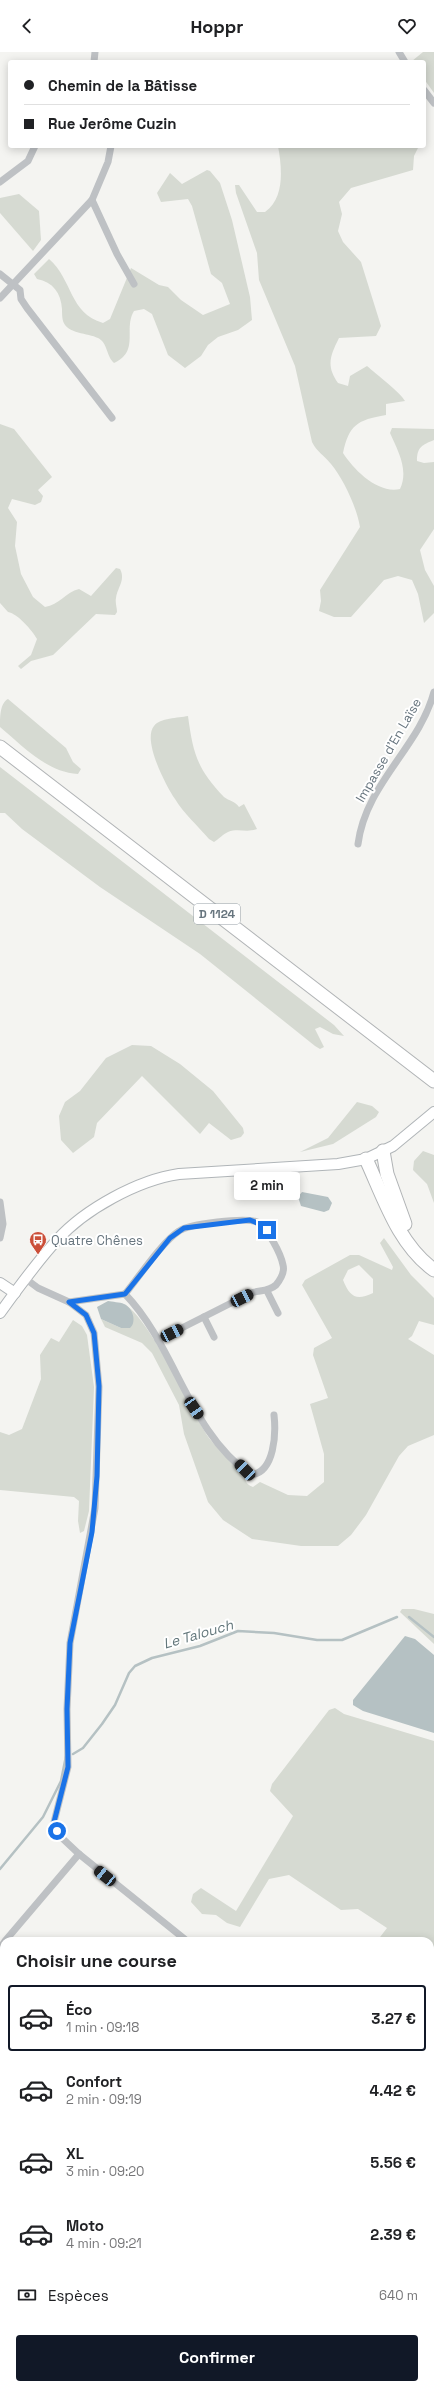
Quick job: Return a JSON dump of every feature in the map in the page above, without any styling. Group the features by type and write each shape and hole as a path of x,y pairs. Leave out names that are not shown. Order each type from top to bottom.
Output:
{"highway":[{"name":"D 1124","path":"0,747 434,1081"},
{"path":"383,1151 387,1174 407,1230 424,1252 434,1261"},
{"path":"366,1159 400,1231 411,1249 434,1270"}],"street":[{"path":"426,93 434,103"},
{"path":"0,182 28,161 34,148"},
{"path":"0,298 92,200 108,162 111,148"},
{"path":"92,200 117,254 134,284"},
{"path":"0,274 20,290 27,308 112,418"},
{"name":"Impasse d'En Laïse","path":"358,844 364,816 372,799 421,722 434,692"},
{"path":"0,1313 58,1239 75,1224 107,1202 147,1182 179,1174 338,1164 366,1159 392,1146 430,1115"},
{"path":"0,1202 3,1224 0,1238"},
{"path":"69,1302 125,1294 178,1231 192,1225 250,1220 262,1225 267,1230 284,1266 280,1280 267,1291 251,1293 158,1340"},
{"path":"26,1279 38,1288 69,1302 86,1315 94,1333 99,1386 97,1476 92,1532 70,1643 67,1709 68,1767 54,1822 62,1838 79,1854 182,1937"},
{"path":"0,1283 15,1293"},
{"path":"267,1291 278,1313"},
{"path":"125,1294 140,1309 194,1408 210,1432 224,1449 251,1475 258,1474 263,1470 273,1452 276,1432 274,1415"},
{"path":"204,1317 214,1337"},
{"path":"9,1937 79,1854"}],"shaded area":[{"path":"423,52 434,52 434,93 426,82 426,60 413,60"},
{"path":"278,148 418,148 414,156 413,170 351,188 339,202 342,214 338,231 343,242 361,262 381,326 376,336 339,338 333,350 331,366 334,377 338,383 348,386 350,376 367,366 394,389 405,401 386,404 386,415 368,419 356,425 348,436 345,444 343,453 348,460 360,473 375,484 392,490 400,489 403,468 390,433 392,428 434,429 434,440 421,447 417,456 417,461 424,463 434,462 434,529 420,550 425,570 434,586 434,613 424,623 418,594 412,580 398,576 384,580 351,617 334,617 319,611 321,601 320,590 360,527 353,502 345,485 336,470 312,442 295,366 259,280 257,253 236,193 235,185 239,185 257,212 265,212 276,199 279,191 281,173"},
{"path":"207,170 210,171 220,183 232,220 250,297 252,320 238,330 218,337 208,345 201,356 185,368 168,355 152,314 144,309 134,311 131,318 130,339 127,352 122,358 114,363 101,340 94,336 73,331 65,325 58,293 48,283 37,279 34,274 49,259 63,276 77,304 92,318 103,323 110,319 131,268 159,285 168,287 181,300 203,315 230,304 222,283 211,274 192,206 188,199 161,202 157,193 170,173 182,184"},
{"path":"19,194 39,211 41,240 33,251 0,213 0,198"},
{"path":"0,424 14,429 52,477 38,490 43,496 41,502 35,505 12,499 8,508 17,522 15,546 21,574 33,597 45,607 54,604 70,593 79,589 91,596 116,568 120,569 122,573 122,580 116,598 117,612 115,615 96,614 53,655 31,661 21,669 18,666 31,655 37,639 24,623 12,613 8,612 0,603"},
{"path":"8,699 66,748 73,762 81,769 78,774 66,772 45,763 26,750 0,727 2,707"},
{"path":"188,716 194,751 202,769 224,797 236,803 239,807 244,804 257,829 250,831 235,830 228,832 214,842 209,839 187,815 171,793 161,774 153,752 151,733 154,726 160,721"},
{"path":"0,767 334,1025 344,1036 333,1034 320,1027 315,1029 324,1047 320,1049 315,1046 200,954 100,887 22,829 5,813 0,813"},
{"path":"132,1045 151,1046 180,1064 213,1091 243,1128 244,1133 241,1137 231,1140 209,1123 200,1134 142,1076 97,1123 94,1137 73,1153 61,1140 59,1116 65,1102 80,1091 106,1058"},
{"path":"357,1102 372,1106 379,1112 376,1117 333,1144 300,1152 328,1138"},
{"path":"423,1151 434,1155 434,1203 427,1184 413,1170 414,1161"},
{"path":"302,1192 328,1197 332,1203 329,1210 324,1212 301,1206 298,1197"},
{"path":"384,1238 411,1275 434,1298 434,1325 419,1321 412,1336 408,1339 434,1355 434,1435 408,1446 399,1456 366,1515 351,1535 338,1546 301,1546 252,1539 223,1520 208,1502 184,1434 179,1405 152,1353 142,1343 105,1327 101,1319 121,1328 131,1312 124,1304 134,1313 145,1327 169,1365 209,1438 243,1474 250,1486 253,1487 260,1482 288,1495 307,1496 324,1482 324,1454 310,1404 328,1398 313,1355 314,1348 332,1338 302,1285 305,1280 350,1255 359,1255 392,1270 393,1267 380,1243","holes":["359,1265 373,1279 373,1293 362,1297 351,1294 343,1280 348,1270"]},
{"path":"108,1301 122,1303 130,1309 134,1319 130,1328 121,1328 101,1319 97,1307"},
{"path":"73,1320 82,1326 87,1335 94,1387 89,1511 84,1531 80,1533 78,1521 79,1501 74,1497 0,1490 0,1432 9,1435 22,1429 41,1379 40,1355 51,1338 59,1342"},
{"path":"402,1609 414,1609 434,1614 434,1644 400,1612"},
{"path":"405,1636 415,1639 434,1655 434,1733 363,1711 353,1705 353,1700"},
{"path":"335,1708 344,1714 434,1741 434,1937 380,1937 387,1928 358,1909 341,1910 289,1875 269,1879 240,1927 227,1923 216,1915 202,1914 191,1902 193,1894 201,1888 236,1911 293,1816 270,1791 272,1784 329,1710"}],"waterway":[{"name":"Le Talouch","path":"73,1754 83,1748 102,1724 115,1705 129,1673 135,1666 152,1658 200,1646 238,1631 274,1633 317,1640 342,1640 397,1617"},
{"name":"Le Talouch","path":"409,1617 434,1637"},
{"name":"Le Talouch","path":"0,1869 43,1817 61,1781 66,1756"}],"place":[{"name":"Quatre Chênes","path":"38,1255"}],"route":[{"path":"57,1831 54,1822 56,1809 67,1777 68,1767 67,1709 70,1643 73,1620 92,1532 97,1476 99,1386 94,1333 86,1315 69,1302 125,1294 170,1238 178,1231 192,1225 250,1220 262,1225 267,1230"}]}
